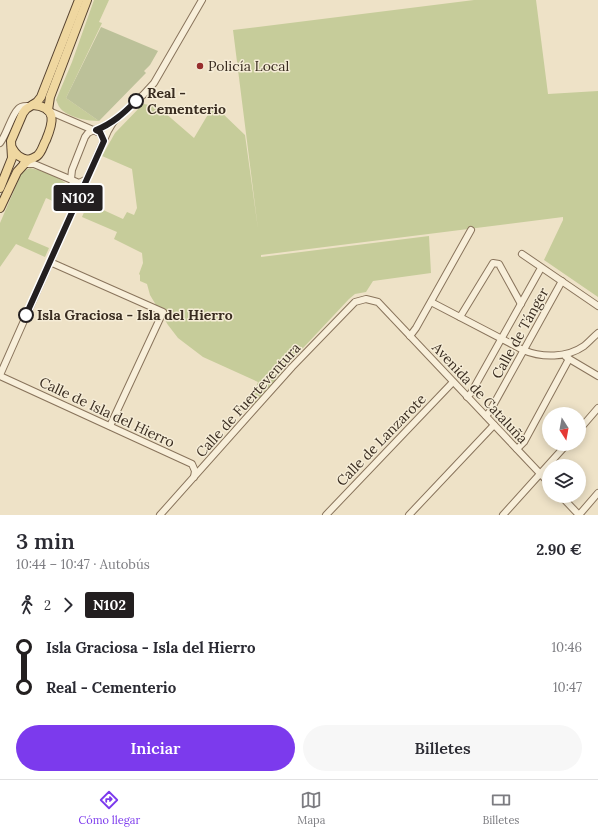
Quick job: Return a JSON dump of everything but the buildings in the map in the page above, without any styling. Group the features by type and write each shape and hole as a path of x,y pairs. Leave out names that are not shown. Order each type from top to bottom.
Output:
{"main road":[{"path":"0,208 17,172 40,152 52,125 49,111 50,96 87,0"},
{"path":"0,188 12,158 11,146 24,113 41,97 78,1"},
{"path":"32,106 38,105 49,111"},
{"path":"11,146 15,154 29,162"}],"street":[{"path":"74,207 77,194 72,180 72,170 85,137 88,133 105,127 114,121 154,83 202,0"},
{"path":"11,146 4,146 0,144 18,109 23,106 32,106"},
{"path":"49,111 100,132 104,141"},
{"path":"0,375 74,207 114,121"},
{"path":"29,162 79,183 87,179"},
{"path":"410,336 431,302 471,230"},
{"path":"522,254 598,306"},
{"path":"50,262 163,312 110,426"},
{"path":"460,317 493,263 499,264 521,304"},
{"path":"467,397 471,393 541,268"},
{"name":"Calle de Tánger","path":"486,416 562,281"},
{"name":"Avenida de Cataluña","path":"355,302 366,299 378,302 541,474"},
{"name":"Calle de Fuerteventura","path":"160,515 292,367 355,302"},
{"path":"431,302 534,354 545,356 573,351 584,346 598,333"},
{"path":"561,354 598,376"},
{"path":"517,449 524,442 569,359"},
{"name":"Calle de Isla del Hierro","path":"0,375 192,464 195,471 194,477"},
{"name":"Calle de Lanzarote","path":"326,515 453,382"},
{"path":"586,422 598,408"},
{"path":"409,515 494,425"},
{"path":"503,515 561,451"},
{"path":"568,503 579,515 598,493"}],"green space":[{"path":"94,0 109,0 99,22 102,23 66,98 99,121 85,120 71,116 62,110 56,100 72,62"},
{"path":"474,0 536,0 548,94 598,91 598,297 544,260 563,220 563,217 261,255 261,257 429,236 431,273 373,281 366,292 355,294 349,299 289,363 255,406 249,404 258,382 203,357 178,338 168,325 150,295 147,284 140,281 139,274 143,263 142,253 114,239 117,232 82,217 88,203 123,219 127,212 134,215 137,208 132,169 102,156 115,133 143,104 157,106 194,138 210,111 220,111 245,135 258,229 233,30"},
{"path":"101,27 158,51 150,65 144,71 146,73 99,121 66,98"},
{"path":"30,168 41,171 64,182 71,190 72,199 68,208 46,198 28,239 49,248 45,257 16,244 0,267 0,223 22,172"}],"bus line":[{"name":"N102","path":"26,315 104,141 103,136 96,130 105,127 114,121 136,101"}],"place":[{"name":"Policía Local","path":"200,66"},
{"name":"Real - Cementerio","path":"136,101"},
{"name":"Isla Graciosa - Isla del Hierro","path":"26,315"}]}
